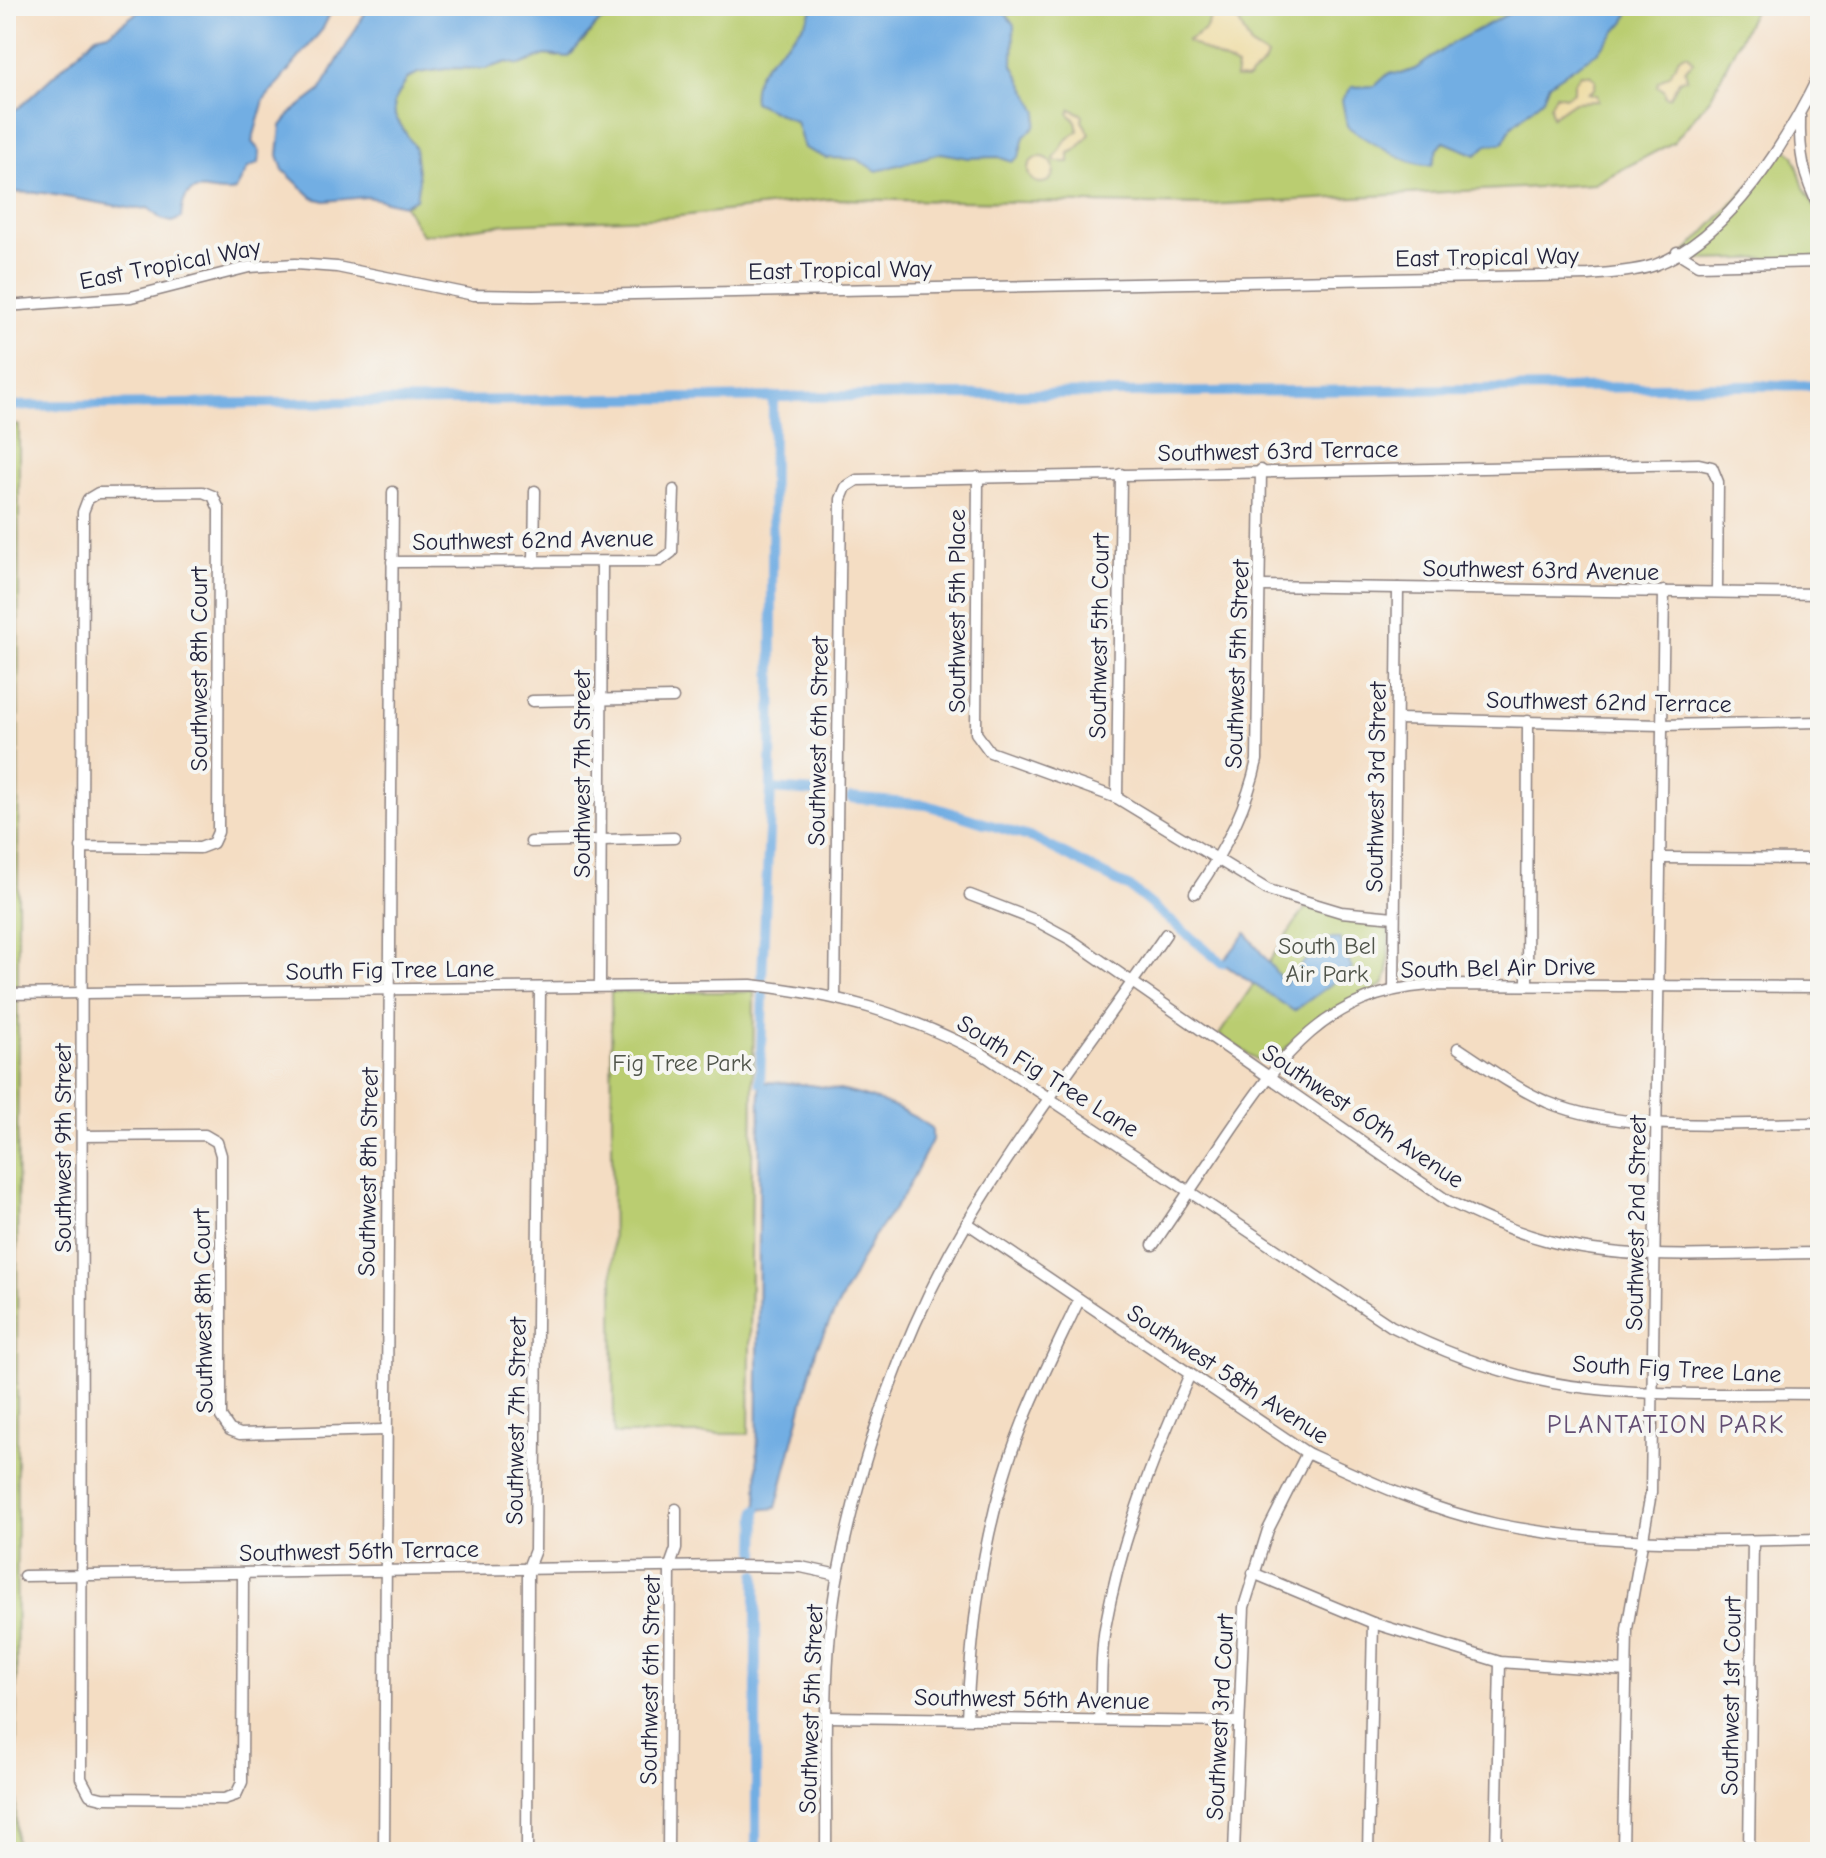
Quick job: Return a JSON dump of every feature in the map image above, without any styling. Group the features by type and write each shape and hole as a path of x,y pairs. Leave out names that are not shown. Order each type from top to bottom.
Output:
{"street":[{"path":"6,13 14,6"},
{"name":"East Tropical Way","path":"6,306 131,297 249,267 295,264 337,267 474,295 533,296 1589,275 1657,264 1715,225 1741,200 1800,115 1820,73"},
{"name":"East Tropical Way","path":"1800,115 1799,155 1807,185 1820,208"},
{"path":"1677,252 1698,265 1820,262"},
{"name":"Southwest 63rd Terrace","path":"846,487 857,480 1699,464 1712,467 1718,482 1717,591"},
{"name":"Southwest 5th Street","path":"1195,893 1218,860 1252,786 1257,760 1261,470"},
{"name":"Southwest 5th Court","path":"1117,798 1121,474"},
{"name":"Southwest 5th Place","path":"978,477 976,733 990,752 1117,798"},
{"name":"Southwest 6th Street","path":"835,997 841,499 846,487"},
{"name":"Southwest 62nd Avenue","path":"392,562 660,561 672,552 674,490"},
{"path":"534,562 535,491"},
{"name":"Southwest 8th Court","path":"81,847 200,848 213,843 218,832 219,509 213,496 203,492 98,493 88,499"},
{"name":"Southwest 8th Street","path":"384,1852 393,492"},
{"name":"Southwest 9th Street","path":"88,499 83,512 81,847 81,1778 90,1795 102,1798 224,1799 236,1795 242,1782 243,1574"},
{"name":"Southwest 7th Street","path":"600,986 602,562"},
{"name":"Southwest 63rd Avenue","path":"1261,586 1820,594"},
{"name":"Southwest 3rd Street","path":"1394,988 1398,588"},
{"name":"Southwest 2nd Street","path":"1623,1852 1626,1671 1633,1584 1646,1540 1651,1493 1664,591"},
{"path":"532,701 673,698"},
{"name":"Southwest 62nd Terrace","path":"1398,719 1662,725 1820,722"},
{"path":"1527,985 1528,721"},
{"path":"1117,798 1268,890 1311,905 1394,917"},
{"path":"531,842 674,838"},
{"path":"1662,858 1820,859"},
{"name":"Southwest 60th Avenue","path":"970,895 1035,920 1133,982 1462,1208 1546,1241 1602,1251 1820,1253"},
{"name":"Southwest 5th Street","path":"826,1852 829,1648 838,1575 890,1387 933,1287 967,1223 1166,934"},
{"name":"South Fig Tree Lane","path":"6,994 751,985 835,997 925,1024 981,1053 1391,1326 1441,1352 1507,1373 1588,1388 1820,1394"},
{"name":"South Bel Air Drive","path":"1153,1245 1268,1076 1292,1046 1352,1004 1394,988 1527,985 1820,987"},
{"name":"Southwest 7th Street","path":"527,1852 528,1568 535,1550 540,988"},
{"path":"1458,1048 1549,1103 1603,1116 1657,1122 1820,1123"},
{"name":"Southwest 8th Court","path":"83,1136 205,1135 217,1142 221,1155 221,1417 230,1430 240,1434 385,1430"},
{"name":"Southwest 58th Avenue","path":"967,1223 1307,1453 1369,1482 1495,1523 1567,1535 1646,1540 1820,1539"},
{"path":"967,1718 971,1632 984,1555 1004,1474 1035,1393 1079,1300"},
{"path":"1100,1719 1104,1631 1117,1570 1145,1475 1190,1374"},
{"name":"Southwest 3rd Court","path":"1234,1852 1244,1607 1268,1530 1307,1453"},
{"name":"Southwest 6th Street","path":"668,1852 670,1566 676,1549 676,1509"},
{"name":"Southwest 1st Court","path":"1749,1852 1753,1541"},
{"name":"Southwest 56th Terrace","path":"24,1576 670,1566 801,1567 838,1575"},
{"path":"1253,1573 1373,1623 1500,1662 1626,1671"},
{"path":"1368,1852 1373,1623"},
{"path":"1496,1852 1500,1662"},
{"name":"Southwest 56th Avenue","path":"827,1717 1237,1722"}],"green space":[{"path":"651,6 1756,6 1711,97 1674,142 1594,184 1207,205 829,199 672,217 506,224 422,235 404,205 410,204 415,148 395,116 394,102 407,79 418,73 453,68 485,69 508,62 520,65 545,55 558,57 583,42 598,23 614,14"},
{"path":"1785,148 1794,155 1804,188 1820,216 1820,257 1703,260 1685,253"},
{"path":"6,425 19,425 16,1852 6,1852"},
{"name":"South Bel Air Park","path":"1306,907 1384,924 1389,932 1388,973 1383,985 1315,1021 1271,1062 1261,1062 1219,1035"},
{"name":"Fig Tree Park","path":"611,992 754,992 749,1434 614,1434"}],"sand":[{"path":"1220,13 1239,22 1251,46 1267,56 1264,64 1247,79 1235,78 1237,67 1187,41 1205,30 1211,16"},
{"path":"1687,54 1693,62 1685,70 1687,78 1679,81 1670,97 1666,97 1664,90 1657,86 1658,82 1670,74 1680,56"},
{"path":"1581,74 1591,75 1596,80 1594,89 1588,93 1596,95 1598,101 1574,102 1552,117 1550,106 1556,95 1565,97 1574,92 1574,83"},
{"path":"1071,109 1083,115 1082,121 1090,134 1076,150 1069,153 1069,162 1056,162 1054,159 1067,139 1078,131 1076,121 1069,114"},
{"path":"1041,157 1050,161 1054,170 1050,179 1041,183 1032,179 1028,170 1032,161"}],"water":[{"path":"146,6 334,6 322,30 264,100 252,142 260,151 259,163 248,168 235,191 193,191 183,204 181,218 172,222 161,219 148,208 134,209 43,193 6,192 6,115 21,106 96,36 109,33"},
{"path":"369,6 651,6 622,10 598,23 569,57 545,55 520,65 507,62 485,69 453,68 418,73 407,79 394,102 395,116 415,148 419,180 416,199 404,205 367,197 325,201 313,198 283,170 278,155 281,126 291,113 320,91"},
{"path":"813,6 1000,6 1014,25 1013,65 1038,112 1036,125 1024,137 1019,157 1012,162 998,157 968,158 941,153 877,171 856,159 826,158 804,148 796,122 754,102 754,87 767,62 798,31"},
{"path":"1523,6 1632,6 1625,21 1599,51 1549,84 1543,99 1512,126 1503,143 1487,145 1476,155 1444,142 1437,150 1432,165 1423,165 1388,152 1347,126 1342,100 1352,87 1375,86 1389,73 1401,74 1415,69 1454,42"},
{"path":"1246,933 1285,984 1324,939 1340,939 1352,969 1294,1011 1222,963"},
{"path":"760,1082 827,1088 893,1106 932,1128 932,1140 904,1195 872,1239 817,1347 776,1508 757,1510"}],"waterway":[{"path":"6,406 1820,385"},
{"path":"762,977 771,789 773,399"},
{"path":"771,789 817,792"},
{"path":"851,798 927,805 1035,839 1132,889 1222,963"},
{"path":"760,1082 763,994"},
{"path":"756,1556 757,1510"},
{"path":"756,1574 756,1852"}],"district":[{"name":"PLANTATION PARK","path":"1666,1424"}]}
